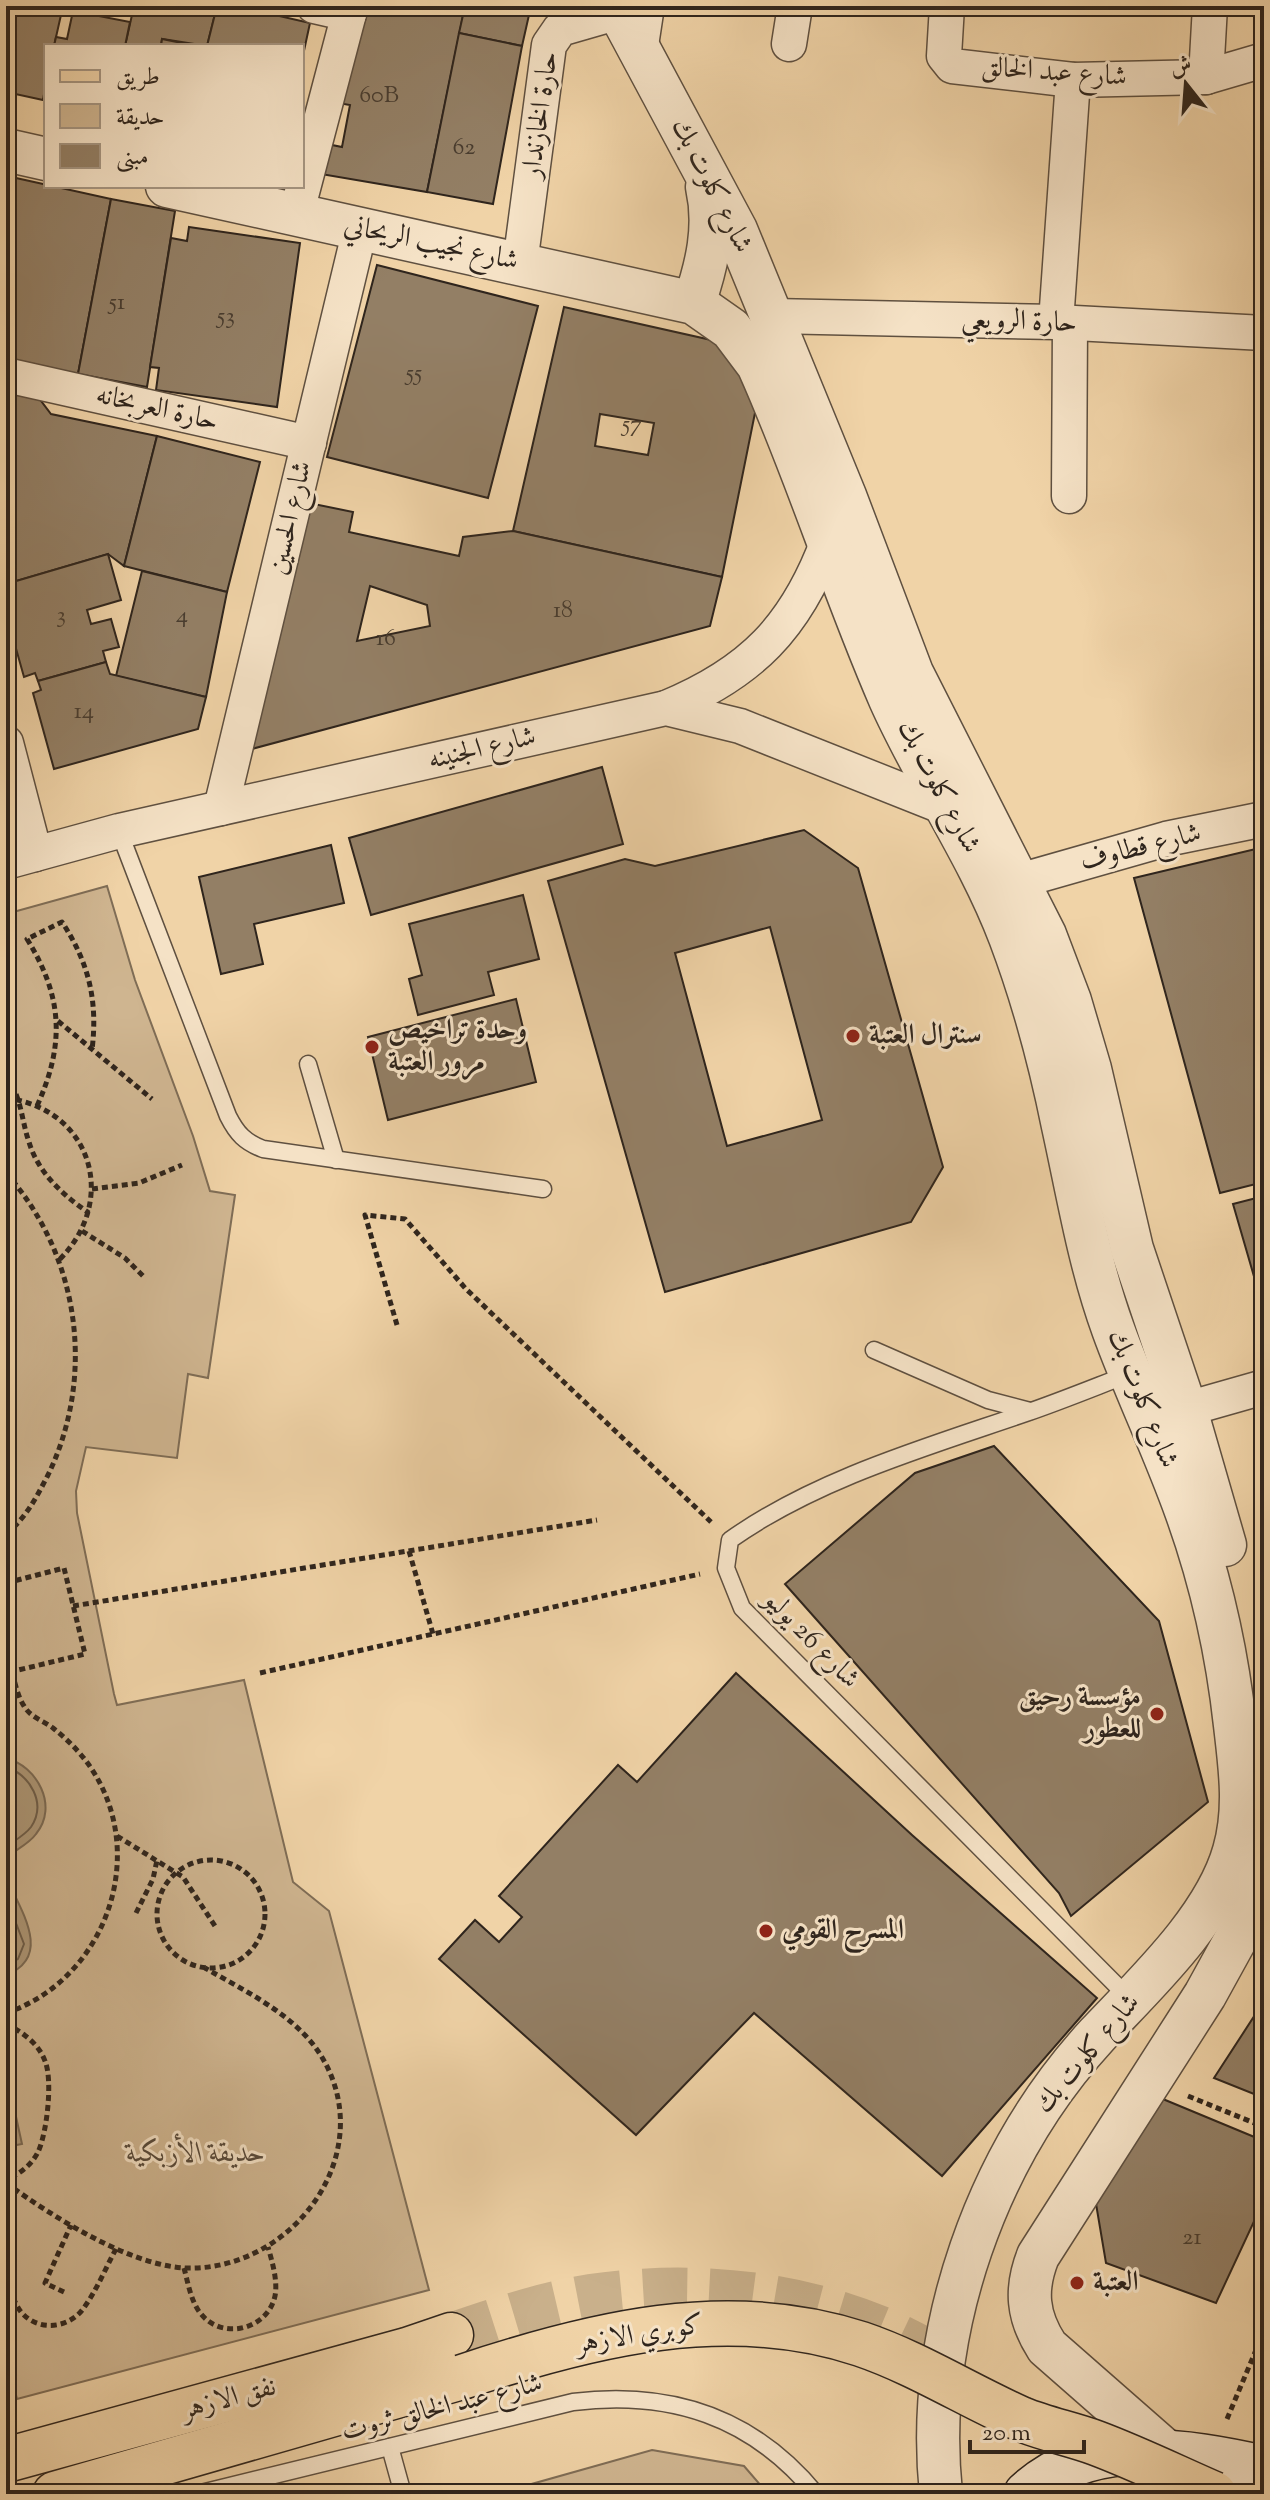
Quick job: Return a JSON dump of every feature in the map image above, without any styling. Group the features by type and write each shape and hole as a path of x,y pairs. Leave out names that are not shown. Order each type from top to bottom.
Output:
{"main road":[{"name":"كوبري الازهر","path":"55,2494 556,2348 638,2330 700,2323 779,2326 834,2337 900,2359 1028,2422 1101,2445 1198,2469"},
{"name":"نفق الازهر","path":"6,2460 407,2350 451,2335"},
{"path":"1026,2494 1063,2469 1094,2456 1127,2452 1198,2469 1264,2468"}],"street":[{"path":"304,185 350,10 314,6"},
{"path":"789,44 795,6"},
{"name":"شارع عبد الخالق","path":"947,6 944,56 952,66 1073,80 1206,77 1264,60"},
{"path":"1206,77 1210,6"},
{"name":"شارع كلوت بك","path":"627,8 640,52 736,230 773,316 962,801 991,892 1031,999 1050,1064 1090,1253 1112,1326 1131,1374 1168,1415 1231,1568 1264,1726"},
{"name":"حارة الخازندار","path":"520,264 549,45 560,29 627,8"},
{"path":"1069,496 1063,323 1073,80"},
{"path":"6,150 44,159"},
{"path":"694,303 703,277 711,224 710,197 704,170"},
{"name":"شارع نجيب الريحاني","path":"176,188 694,303"},
{"path":"296,215 303,188"},
{"name":"شارع الحسين","path":"221,808 360,229"},
{"name":"شارع كلوت بك","path":"694,303 731,329 758,365 891,700 1019,881 1045,935 1070,1001 1090,1069 1132,1249 1187,1512 1206,1572 1229,1677 1243,1787 1241,1819 1234,1851 1214,1898 1132,2000 1061,2079 1012,2157 983,2217 965,2266 943,2369 939,2419 941,2494"},
{"name":"حارة الرويعي","path":"773,316 1063,323 1264,333"},
{"name":"حارة العربخانه","path":"6,375 309,443"},
{"path":"666,708 698,695 755,656 800,603 828,541"},
{"name":"شارع الجنينه","path":"20,858 119,831 666,708 740,726 962,801"},
{"path":"6,743 20,858"},
{"name":"شارع قطاوف","path":"1019,881 1166,839 1264,819"},
{"path":"1168,1415 1264,1387"},
{"name":"شارع كلوت بك","path":"1198,2469 1047,2347 1036,2331 1028,2293 1038,2256 1205,1995 1243,1926 1263,1875"}],"lane":[{"path":"119,831 235,1131 248,1143 263,1149 543,1189"},
{"path":"308,1064 336,1160"},
{"path":"874,1350 988,1400 1031,1411"},
{"path":"730,1540 761,1518 916,1450 1131,1374"},
{"name":"شارع 26 يوليو","path":"730,1540 726,1568 742,1608 1132,2000"},
{"name":"شارع عبد الخالق ثروت","path":"197,2494 573,2402 608,2398 643,2399 711,2415 743,2430 774,2451 816,2494"},
{"path":"390,2447 403,2494"}],"path":[{"path":"37,1106 53,1064 57,1021 48,977 27,939 62,922 88,969 94,996 92,1050"},
{"path":"57,1021 152,1099"},
{"path":"6,1077 19,1100 29,1145 40,1165 53,1184 89,1213"},
{"path":"6,1098 37,1106 66,1126 77,1139 91,1172 89,1213 72,1248 58,1261"},
{"path":"92,1189 139,1183 182,1165"},
{"path":"6,1173 30,1205 58,1261 70,1300 76,1340 76,1381 69,1420 56,1458 35,1500 18,1525 6,1534"},
{"path":"397,1325 365,1215 405,1219 466,1289 730,1540"},
{"path":"82,1231 125,1258 143,1276"},
{"path":"73,1606 597,1520"},
{"path":"409,1551 433,1634"},
{"path":"6,1583 64,1568 85,1654 9,1672 24,1707 65,1738 91,1768 107,1800 116,1835 118,1867 115,1892 96,1940 64,1980 43,1996 6,2013"},
{"path":"260,1673 726,1568"},
{"path":"116,1835 178,1872 217,1929"},
{"path":"136,1913 153,1879 157,1860"},
{"path":"6,2023 32,2040 40,2050 49,2085 43,2138 38,2152 29,2165 6,2182 71,2225 160,2264 184,2268 212,2267 241,2259 268,2247 306,2214 324,2188 341,2137 337,2092 318,2052 303,2034 256,1996 205,1968 179,1958 162,1936 157,1922 161,1895 168,1882 191,1864 205,1861 235,1866 247,1874 257,1886 265,1914 263,1929 247,1954 234,1963 205,1968"},
{"path":"1151,2081 1264,2127"},
{"path":"64,2292 45,2283 71,2225"},
{"path":"6,2279 16,2303 32,2321 54,2326 66,2323 84,2308 117,2247"},
{"path":"184,2268 200,2313 212,2324 228,2329 244,2328 258,2321 269,2309 275,2294 268,2247"},
{"path":"1198,2469 1264,2331"}],"green space":[{"name":"حديقة الأزبكية","path":"107,886 135,980 193,1136 210,1191 235,1195 208,1378 188,1374 177,1458 86,1447 76,1491 77,1513 114,1694 117,1705 244,1680 293,1882 329,1911 429,2290 17,2399 6,2356 6,914"},
{"path":"652,2450 744,2466 768,2494 496,2494"}],"water":[{"path":"6,1758 17,1762 35,1778 45,1800 45,1811 43,1823 33,1838 6,1858"},
{"path":"6,1877 25,1917 31,1945 28,1957 20,1967 6,1975"},
{"path":"13,2103 22,2144 6,2147 6,2105"}],"building":[{"path":"6,6 63,6 54,44 44,44 43,100 6,92"},
{"path":"134,6 217,6 208,44 162,39 161,44 125,44"},
{"path":"217,6 235,6 310,23 304,51 304,44 208,44"},
{"path":"358,6 465,6 427,192 315,173 322,143 342,147 350,105 338,103"},
{"path":"465,6 531,6 522,46 459,33"},
{"path":"73,11 130,22 125,44 54,44 56,37 67,39"},
{"path":"459,33 522,46 493,204 427,192"},
{"path":"162,39 187,44 161,44"},
{"path":"6,175 16,178 6,233"},
{"path":"16,178 44,184 44,188 61,188 111,199 78,374 6,361 6,233"},
{"path":"111,199 175,211 147,387 78,374"},
{"path":"189,227 300,243 277,407 156,390 159,368 150,367 171,238 187,241"},
{"path":"377,265 538,306 488,498 327,457"},
{"path":"564,307 720,342 759,393 722,577 513,531","holes":["600,414 654,423 648,455 595,446"]},
{"path":"6,392 38,397 51,414 157,436 124,566 108,554 6,584"},
{"path":"157,436 260,462 227,592 124,566"},
{"path":"304,502 353,512 349,532 459,556 463,537 513,531 722,577 710,626 248,750","holes":["370,586 427,605 430,626 357,641"]},
{"path":"108,554 121,600 87,610 91,624 111,619 119,647 103,651 106,662 38,681 35,673 24,677 6,613 6,584"},
{"path":"142,571 227,592 206,697 116,676"},
{"path":"106,662 110,674 206,697 198,729 54,769 33,693 41,690 38,681"},
{"path":"602,767 623,844 371,915 349,838"},
{"name":"سنترال العتبة","path":"804,830 858,868 943,1167 911,1222 665,1292 548,881 625,859 655,866","holes":["770,927 822,1120 727,1146 675,953"]},
{"path":"331,845 344,903 254,924 263,964 221,974 199,877"},
{"path":"1264,847 1264,1182 1220,1193 1134,878"},
{"path":"523,895 539,959 488,972 494,995 418,1015 409,979 422,975 409,924"},
{"path":"516,999 536,1082 388,1120 368,1037"},
{"path":"1264,1196 1264,1311 1233,1204"},
{"path":"994,1446 1159,1621 1208,1802 1071,1916 1059,1893 785,1584 915,1473"},
{"name":"المسرح القومي","path":"736,1673 912,1835 1097,1998 942,2176 754,2013 636,2135 439,1959 475,1920 499,1942 522,1917 499,1896 618,1765 637,1782"},
{"path":"1264,2001 1264,2098 1214,2078"},
{"path":"1158,2097 1264,2141 1264,2200 1216,2303 1106,2263 1093,2186"}],"tunnel":[{"path":"451,2335 520,2312 591,2296 637,2291 732,2292 779,2298 869,2323 912,2342 952,2366"}],"place":[{"name":"سنترال العتبة","path":"853,1036"},
{"name":"وحدة تراخيص مرور العتبة","path":"372,1047"},
{"name":"مؤسسة رحيق للعطور","path":"1157,1714"},
{"name":"المسرح القومي","path":"766,1931"},
{"name":"العتبة","path":"1077,2283"}]}
